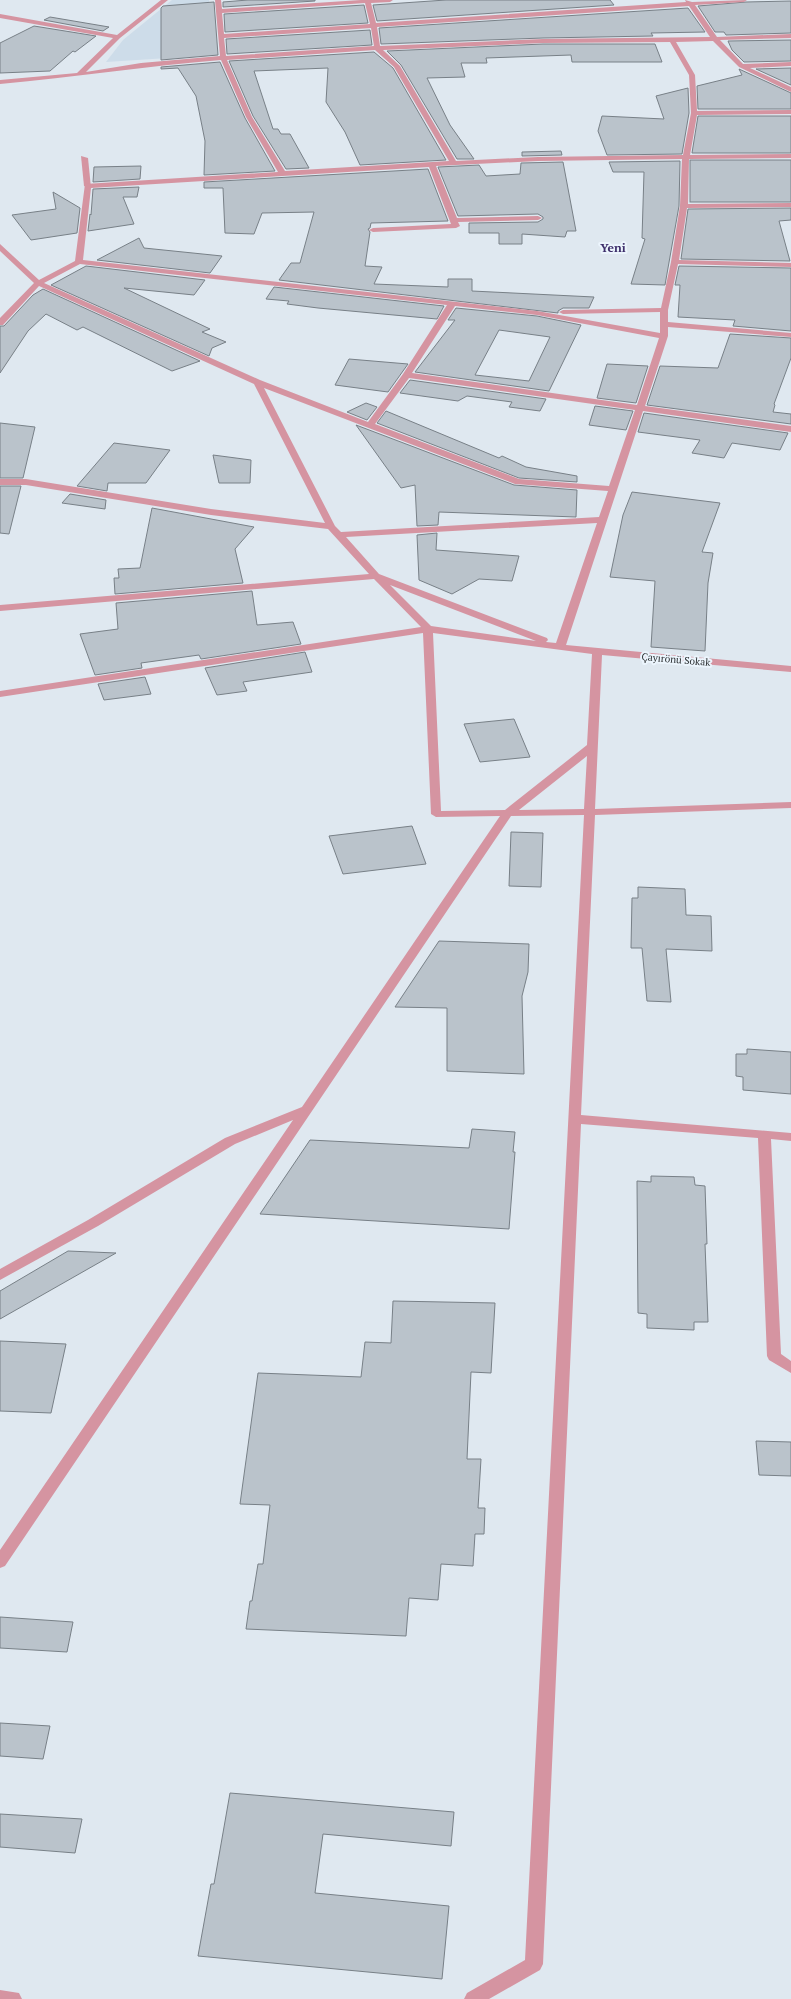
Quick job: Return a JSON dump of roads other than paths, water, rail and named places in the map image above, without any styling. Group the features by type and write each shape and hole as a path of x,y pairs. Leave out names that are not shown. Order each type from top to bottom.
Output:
{"street":[{"path":"79,75 118,37 165,0"},
{"path":"218,0 222,36 222,58 249,117 282,173"},
{"path":"219,11 390,0"},
{"path":"222,36 374,26 689,1 744,0"},
{"path":"367,1 374,26 377,48 397,66 454,163"},
{"path":"689,1 715,39 740,66 791,90"},
{"path":"0,16 118,37"},
{"path":"0,82 79,75 141,65 377,48 543,41 672,40 791,36"},
{"path":"560,647 642,407 664,336 664,310 676,262 684,206 686,158 694,113 692,75 672,40"},
{"path":"740,66 791,64"},
{"path":"694,113 791,112"},
{"path":"88,186 454,163 791,156"},
{"path":"79,262 88,186 84,158"},
{"path":"374,230 456,226 432,164"},
{"path":"684,206 791,205"},
{"path":"454,220 538,218"},
{"path":"0,246 10,262 38,283 257,382 371,424 518,482 614,490"},
{"path":"0,323 38,283 79,262 537,313 664,336"},
{"path":"676,262 791,265"},
{"path":"371,424 407,375 452,304"},
{"path":"537,313 664,310"},
{"path":"664,324 791,335"},
{"path":"407,375 791,429"},
{"path":"257,382 331,527 428,629 436,814 590,812 791,805"},
{"path":"0,482 26,482 211,512 331,527"},
{"path":"339,535 603,520"},
{"path":"0,608 376,576 560,647"},
{"path":"0,694 428,629 560,647"},
{"name":"Çayırönü Sokak","path":"560,647 597,652 791,669"},
{"path":"473,1999 534,1964 597,652"},
{"path":"0,1562 508,813 593,746"},
{"path":"0,1275 93,1223 230,1141 308,1109"},
{"path":"575,1118 791,1137"},
{"path":"764,1134 774,1356 791,1368"},
{"path":"0,1998 13,1999"}],"district":[{"name":"Yeni","path":"613,248"}]}
